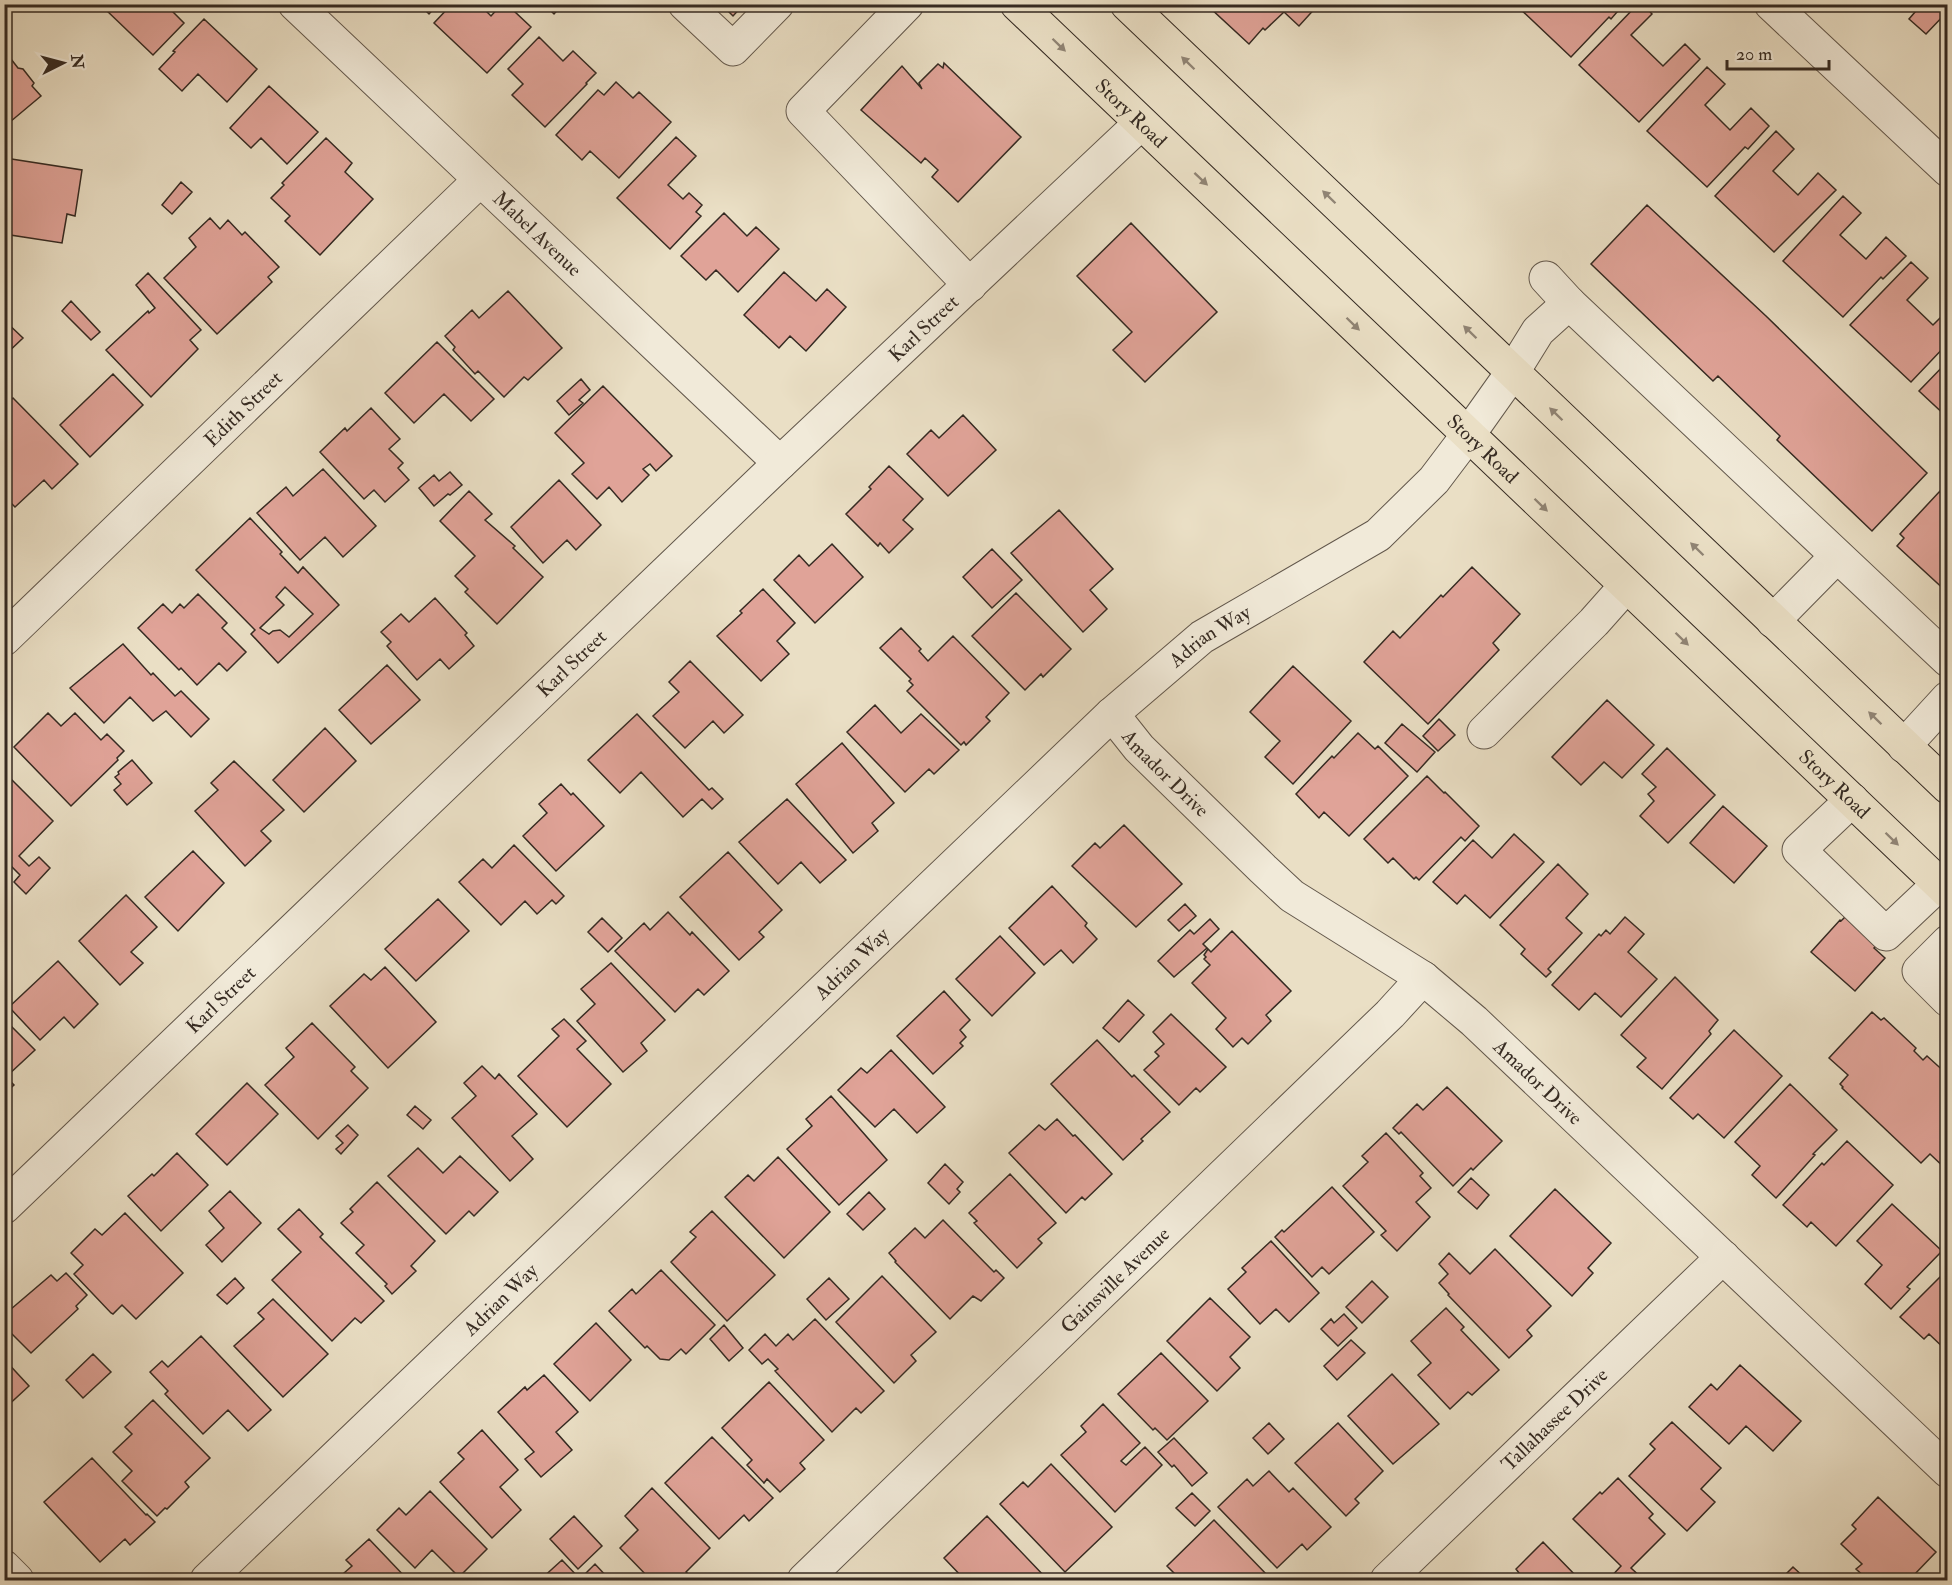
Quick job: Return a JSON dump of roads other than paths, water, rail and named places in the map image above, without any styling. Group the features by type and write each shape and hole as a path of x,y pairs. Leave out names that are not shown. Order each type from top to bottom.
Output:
{"main road":[{"name":"Story Road","path":"1017,4 1943,888"},
{"path":"1127,4 1947,787"}],"street":[{"name":"Mabel Avenue","path":"295,4 780,463"},
{"path":"685,4 733,49 777,4"},
{"path":"907,4 803,111 970,285"},
{"path":"1771,4 1947,170"},
{"name":"Karl Street","path":"4,1207 780,463 1141,123"},
{"name":"Edith Street","path":"4,639 480,180"},
{"path":"1546,278 1569,303 1947,660"},
{"name":"Adrian Way","path":"207,1581 1112,714 1202,638 1378,535 1434,480 1512,373 1538,332 1569,303"},
{"path":"1773,621 1837,556"},
{"path":"1484,732 1594,622 1626,586"},
{"path":"1904,746 1947,698"},
{"name":"Amador Drive","path":"1112,714 1140,748 1292,896 1423,978 1474,1021 1947,1471"},
{"path":"1852,800 1799,850 1886,934 1947,1000"},
{"path":"1886,934 1943,888"},
{"path":"1919,971 1947,942"},
{"name":"Gainsville Avenue","path":"804,1581 1372,1031 1423,978"},
{"name":"Tallahassee Drive","path":"1387,1581 1723,1257"},
{"path":"4,1567 17,1581"}]}
